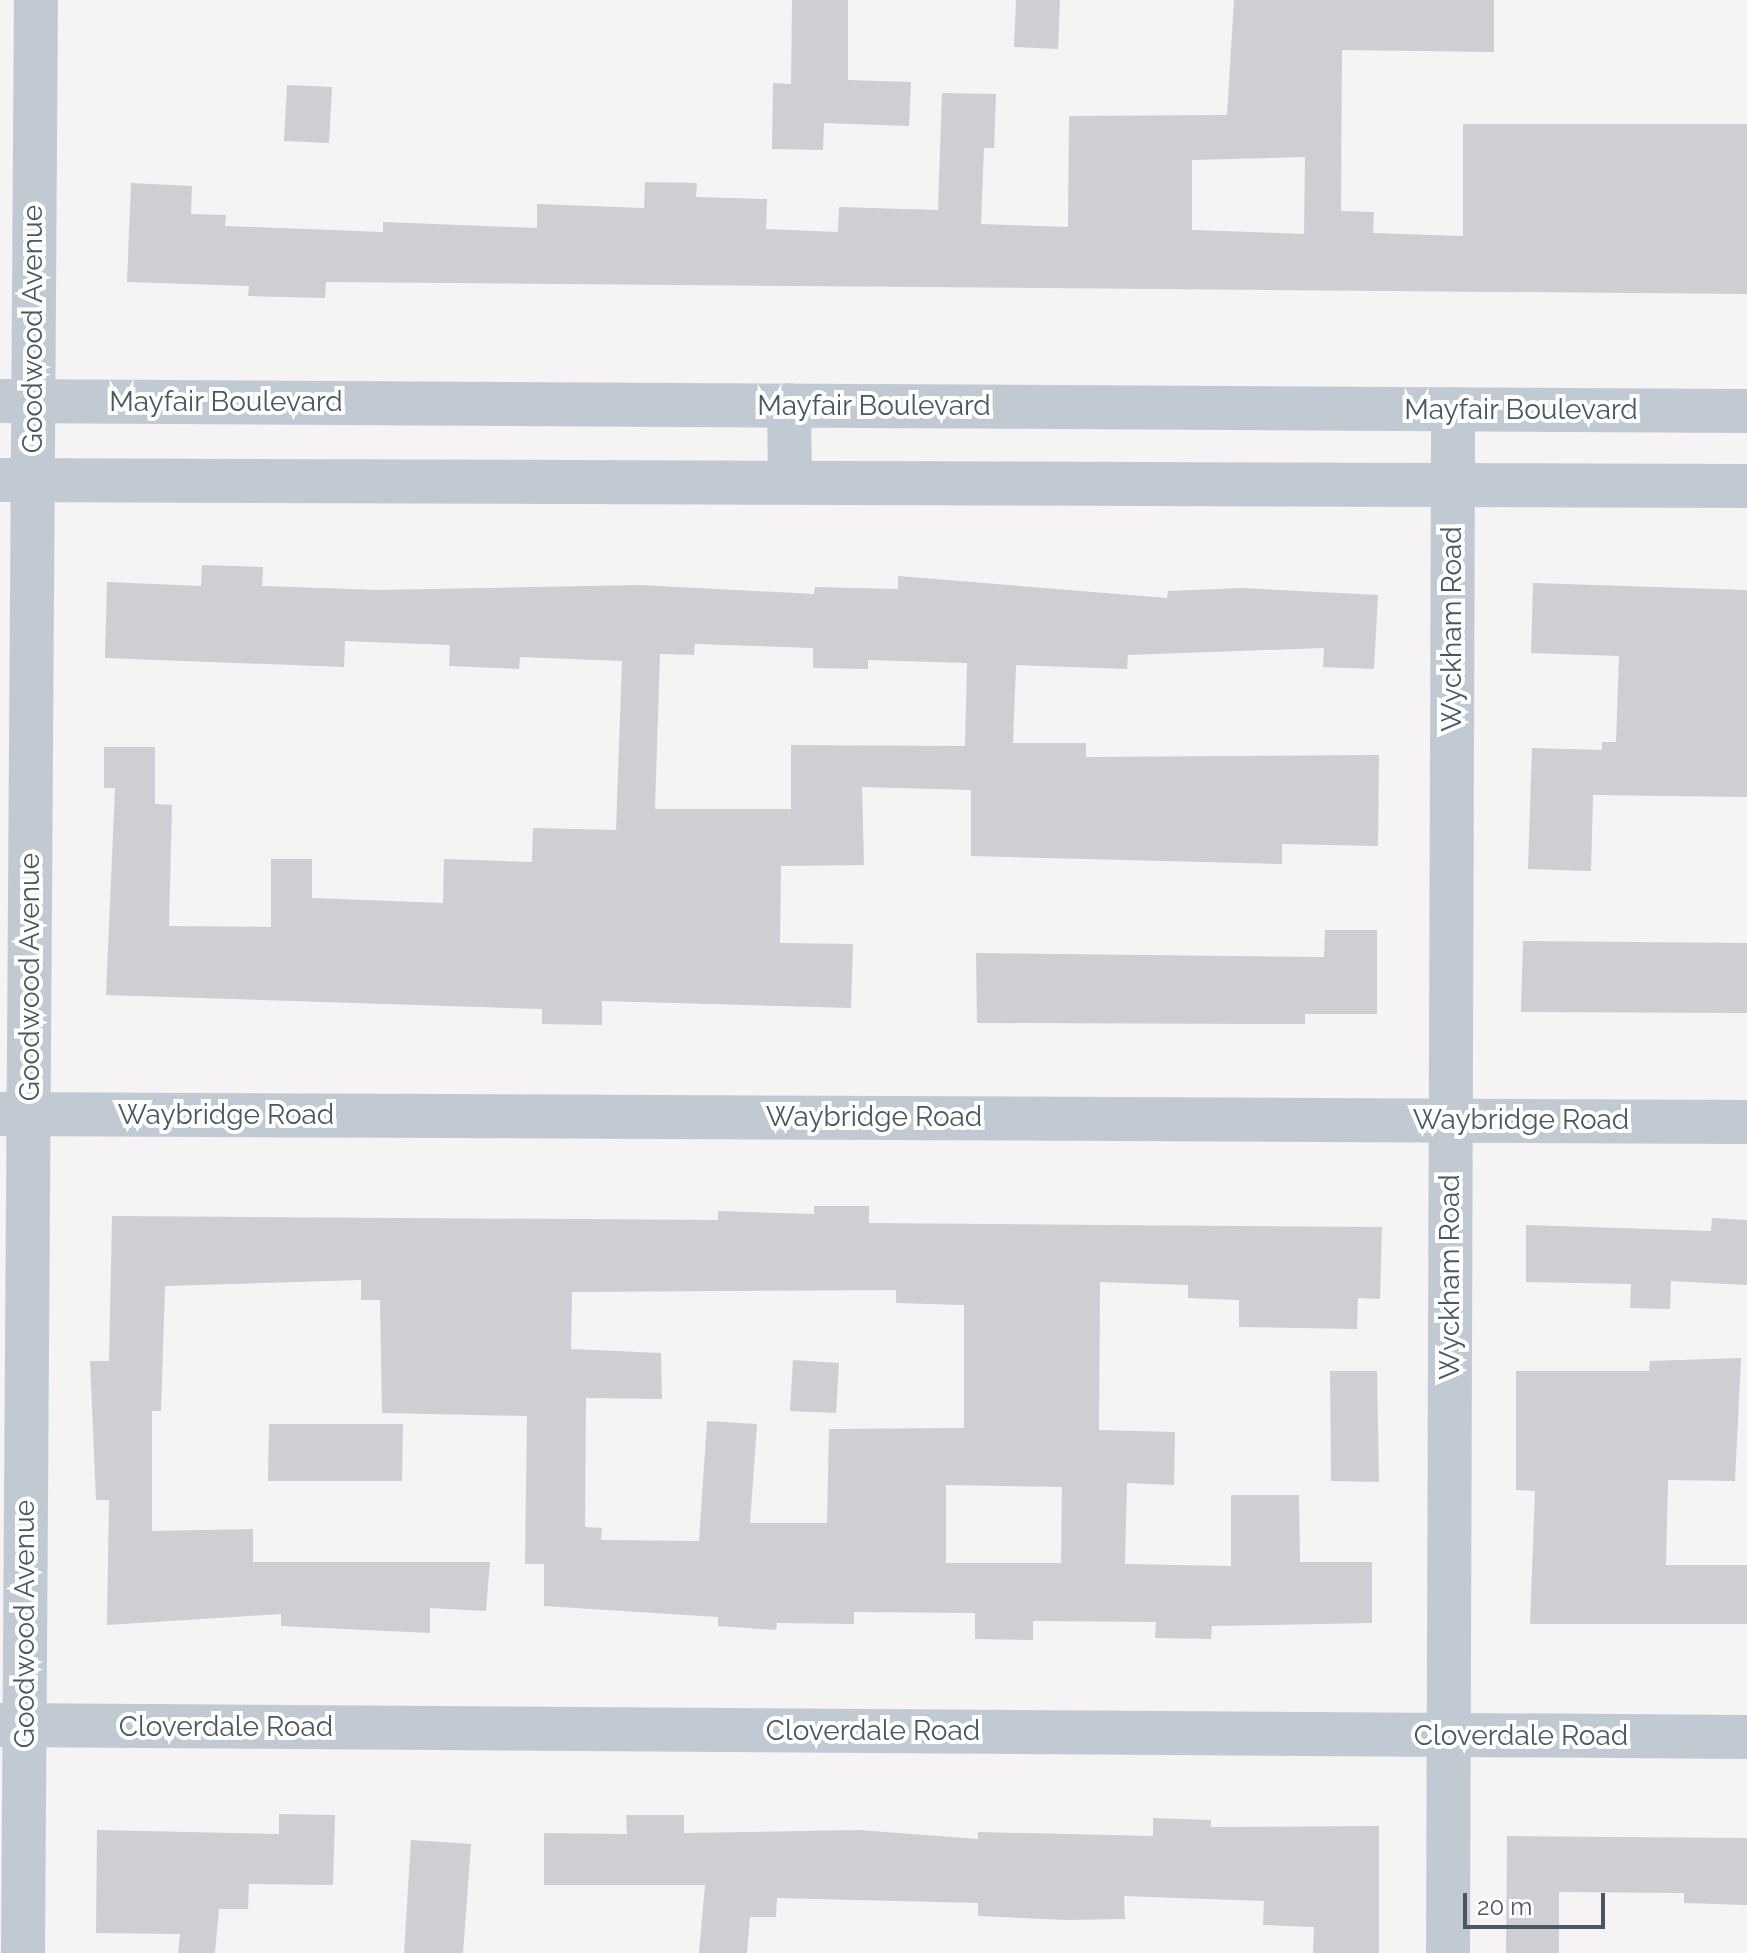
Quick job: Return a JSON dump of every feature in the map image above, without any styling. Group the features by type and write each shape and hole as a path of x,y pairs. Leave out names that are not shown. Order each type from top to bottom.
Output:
{"street":[{"name":"Goodwood Avenue","path":"23,1953 12,1725 16,401 36,0"},
{"name":"Mayfair Boulevard","path":"16,401 1747,411"},
{"path":"789,405 790,482"},
{"name":"Wyckham Road","path":"1448,1953 1453,409"},
{"path":"16,480 1747,486"},
{"name":"Waybridge Road","path":"14,1114 1747,1122"},
{"name":"Cloverdale Road","path":"12,1725 1747,1737"}],"building":[{"path":"792,0 848,0 848,80 911,82 909,126 824,123 823,150 772,149 773,83 791,84"},
{"path":"1016,0 1060,0 1058,49 1014,47"},
{"path":"1234,0 1494,0 1494,52 1342,50 1341,211 1374,212 1373,233 1463,236 1463,124 1747,124 1747,294 326,282 325,298 248,296 249,286 127,282 131,183 192,186 191,214 226,215 225,226 383,232 383,222 537,228 537,204 644,208 645,182 697,183 696,197 767,199 766,229 838,232 839,207 938,210 942,93 996,94 994,148 984,148 981,224 1068,227 1069,116 1227,115","holes":["1305,157 1304,234 1192,230 1192,160"]},
{"path":"287,85 332,87 329,143 284,141"},
{"path":"202,565 263,567 262,586 379,590 639,585 814,594 815,587 898,589 898,576 1167,598 1168,591 1243,588 1378,595 1374,669 1323,667 1324,648 1128,655 1127,669 1016,665 1013,743 1086,743 1086,757 1379,755 1378,846 1282,844 1282,864 971,856 971,790 862,787 864,865 781,866 780,943 853,944 851,1008 602,1001 602,1025 542,1024 542,1009 106,995 115,788 104,788 104,747 155,747 155,804 172,805 169,926 271,927 271,859 312,859 312,898 443,903 444,859 532,862 533,828 616,830 622,661 520,657 519,669 449,666 450,645 345,641 344,667 105,658 107,582 201,586","holes":["695,644 813,648 813,668 868,669 868,660 967,663 965,746 791,745 791,809 655,809 660,654 694,655"]},
{"path":"1533,583 1747,590 1747,797 1593,795 1591,871 1528,869 1532,748 1602,750 1602,742 1616,742 1619,656 1531,653"},
{"path":"1325,930 1377,930 1377,1014 1305,1014 1305,1024 977,1023 976,953 1324,957"},
{"path":"1523,941 1747,943 1747,1013 1521,1012"},
{"path":"814,1206 869,1206 869,1223 1382,1227 1380,1299 1358,1298 1357,1329 1239,1327 1239,1300 1188,1298 1188,1285 1100,1282 1099,1430 1175,1432 1174,1485 1127,1483 1125,1564 1231,1566 1231,1495 1299,1495 1300,1562 1372,1562 1372,1623 1212,1626 1211,1639 1155,1638 1156,1622 1033,1621 1033,1640 975,1639 975,1613 854,1612 854,1624 777,1623 776,1630 718,1626 718,1617 544,1606 544,1564 525,1564 527,1416 382,1413 380,1300 361,1300 361,1280 165,1286 161,1411 152,1411 152,1531 253,1529 253,1562 490,1562 486,1611 430,1608 430,1633 281,1626 281,1614 107,1625 109,1500 96,1500 90,1361 109,1361 112,1216 718,1220 718,1211 814,1214","holes":["896,1290 896,1303 964,1305 964,1428 829,1429 827,1523 750,1523 757,1424 707,1421 699,1541 601,1540 602,1528 585,1527 586,1398 662,1399 661,1353 571,1349 572,1292","946,1485 1062,1487 1061,1563 946,1563"]},
{"path":"1712,1218 1747,1220 1747,1285 1671,1281 1670,1309 1630,1308 1631,1284 1526,1282 1526,1225 1711,1231"},
{"path":"1741,1358 1735,1481 1668,1480 1666,1565 1747,1565 1747,1624 1530,1624 1535,1491 1516,1490 1516,1371 1649,1371 1650,1361"},
{"path":"793,1360 839,1363 836,1413 790,1411"},
{"path":"1330,1371 1377,1371 1379,1482 1331,1481"},
{"path":"269,1424 403,1424 402,1481 268,1481"},
{"path":"279,1814 335,1815 333,1885 249,1884 248,1909 219,1909 215,1953 178,1953 180,1934 96,1933 97,1830 279,1834"},
{"path":"626,1815 684,1815 684,1833 859,1830 978,1839 978,1832 1153,1836 1153,1818 1211,1820 1211,1827 1379,1826 1379,1953 1313,1953 1314,1927 1263,1925 1264,1901 1124,1896 1125,1919 1067,1920 978,1916 978,1903 777,1898 776,1917 750,1917 747,1953 699,1953 705,1885 544,1885 544,1833 627,1834"},
{"path":"1507,1836 1747,1838 1747,1905 1684,1903 1684,1893 1559,1892 1559,1953 1506,1953"},
{"path":"411,1840 471,1844 463,1953 404,1953"}]}
